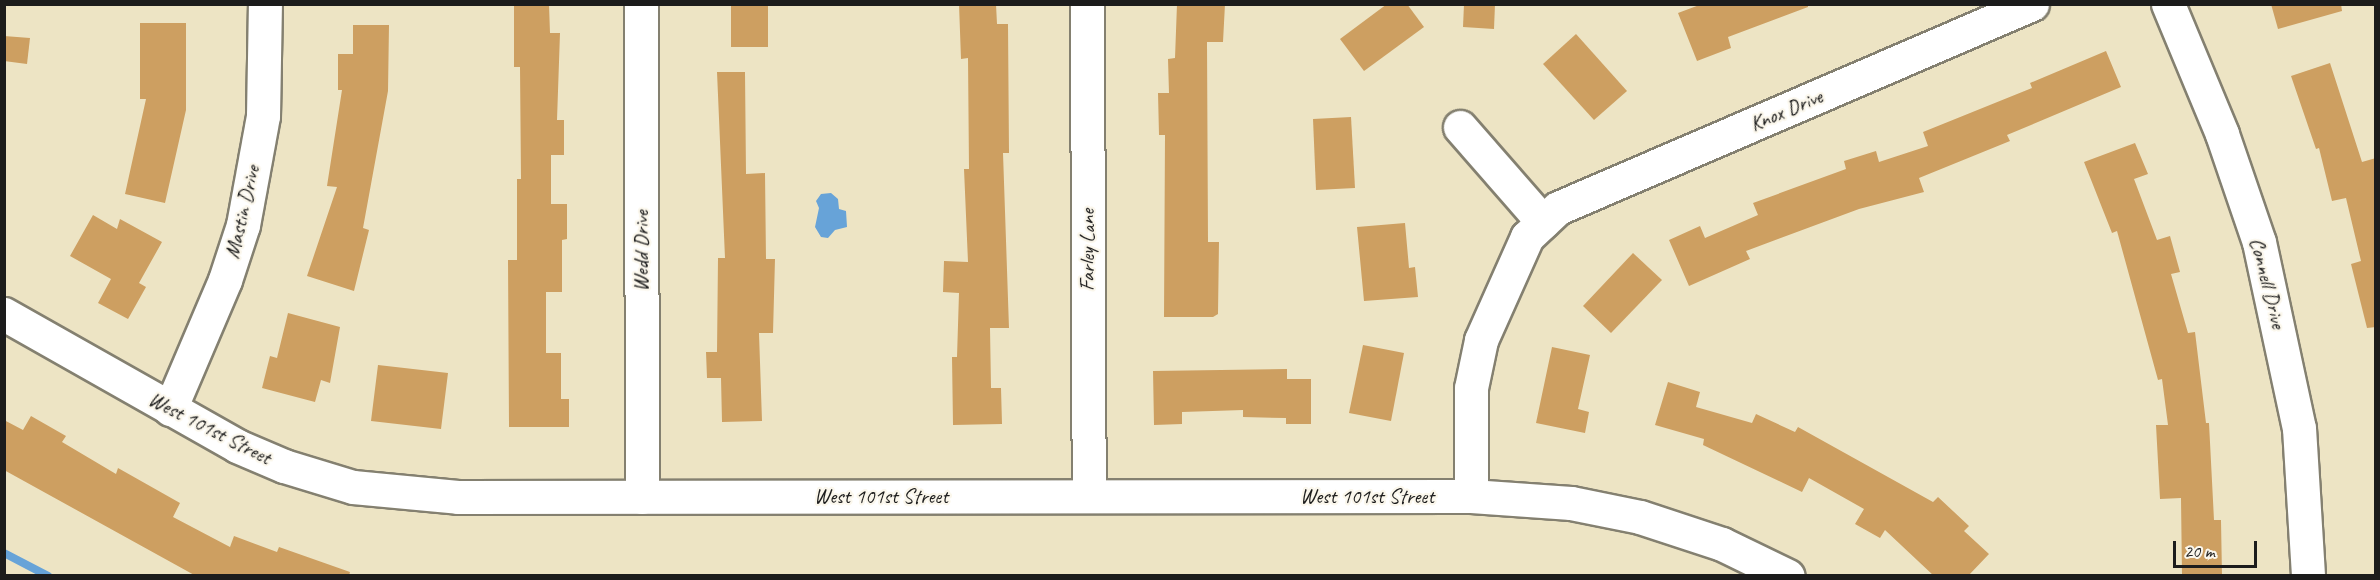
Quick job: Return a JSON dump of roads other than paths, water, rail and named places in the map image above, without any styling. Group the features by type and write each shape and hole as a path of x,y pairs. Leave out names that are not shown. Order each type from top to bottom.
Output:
{"street":[{"name":"Mastin Drive","path":"170,409 225,280 243,225 263,116 265,4"},
{"name":"Wedd Drive","path":"641,4 642,497"},
{"name":"Farley Lane","path":"1087,4 1089,496"},
{"name":"Knox Drive","path":"1471,496 1471,388 1481,340 1527,237 1558,208 2032,4"},
{"name":"Connell Drive","path":"2168,4 2222,134 2259,242 2299,428 2308,576"},
{"path":"1460,127 1543,222"},
{"name":"West 101st Street","path":"4,314 246,450 353,487 458,497 1471,496 1571,503 1640,517 1722,544 1788,576"}],"water":[{"path":"831,193 838,199 839,209 846,211 847,227 835,230 828,238 821,237 815,227 819,208 816,201 821,194"}],"waterway":[{"path":"4,553 48,576"}]}
